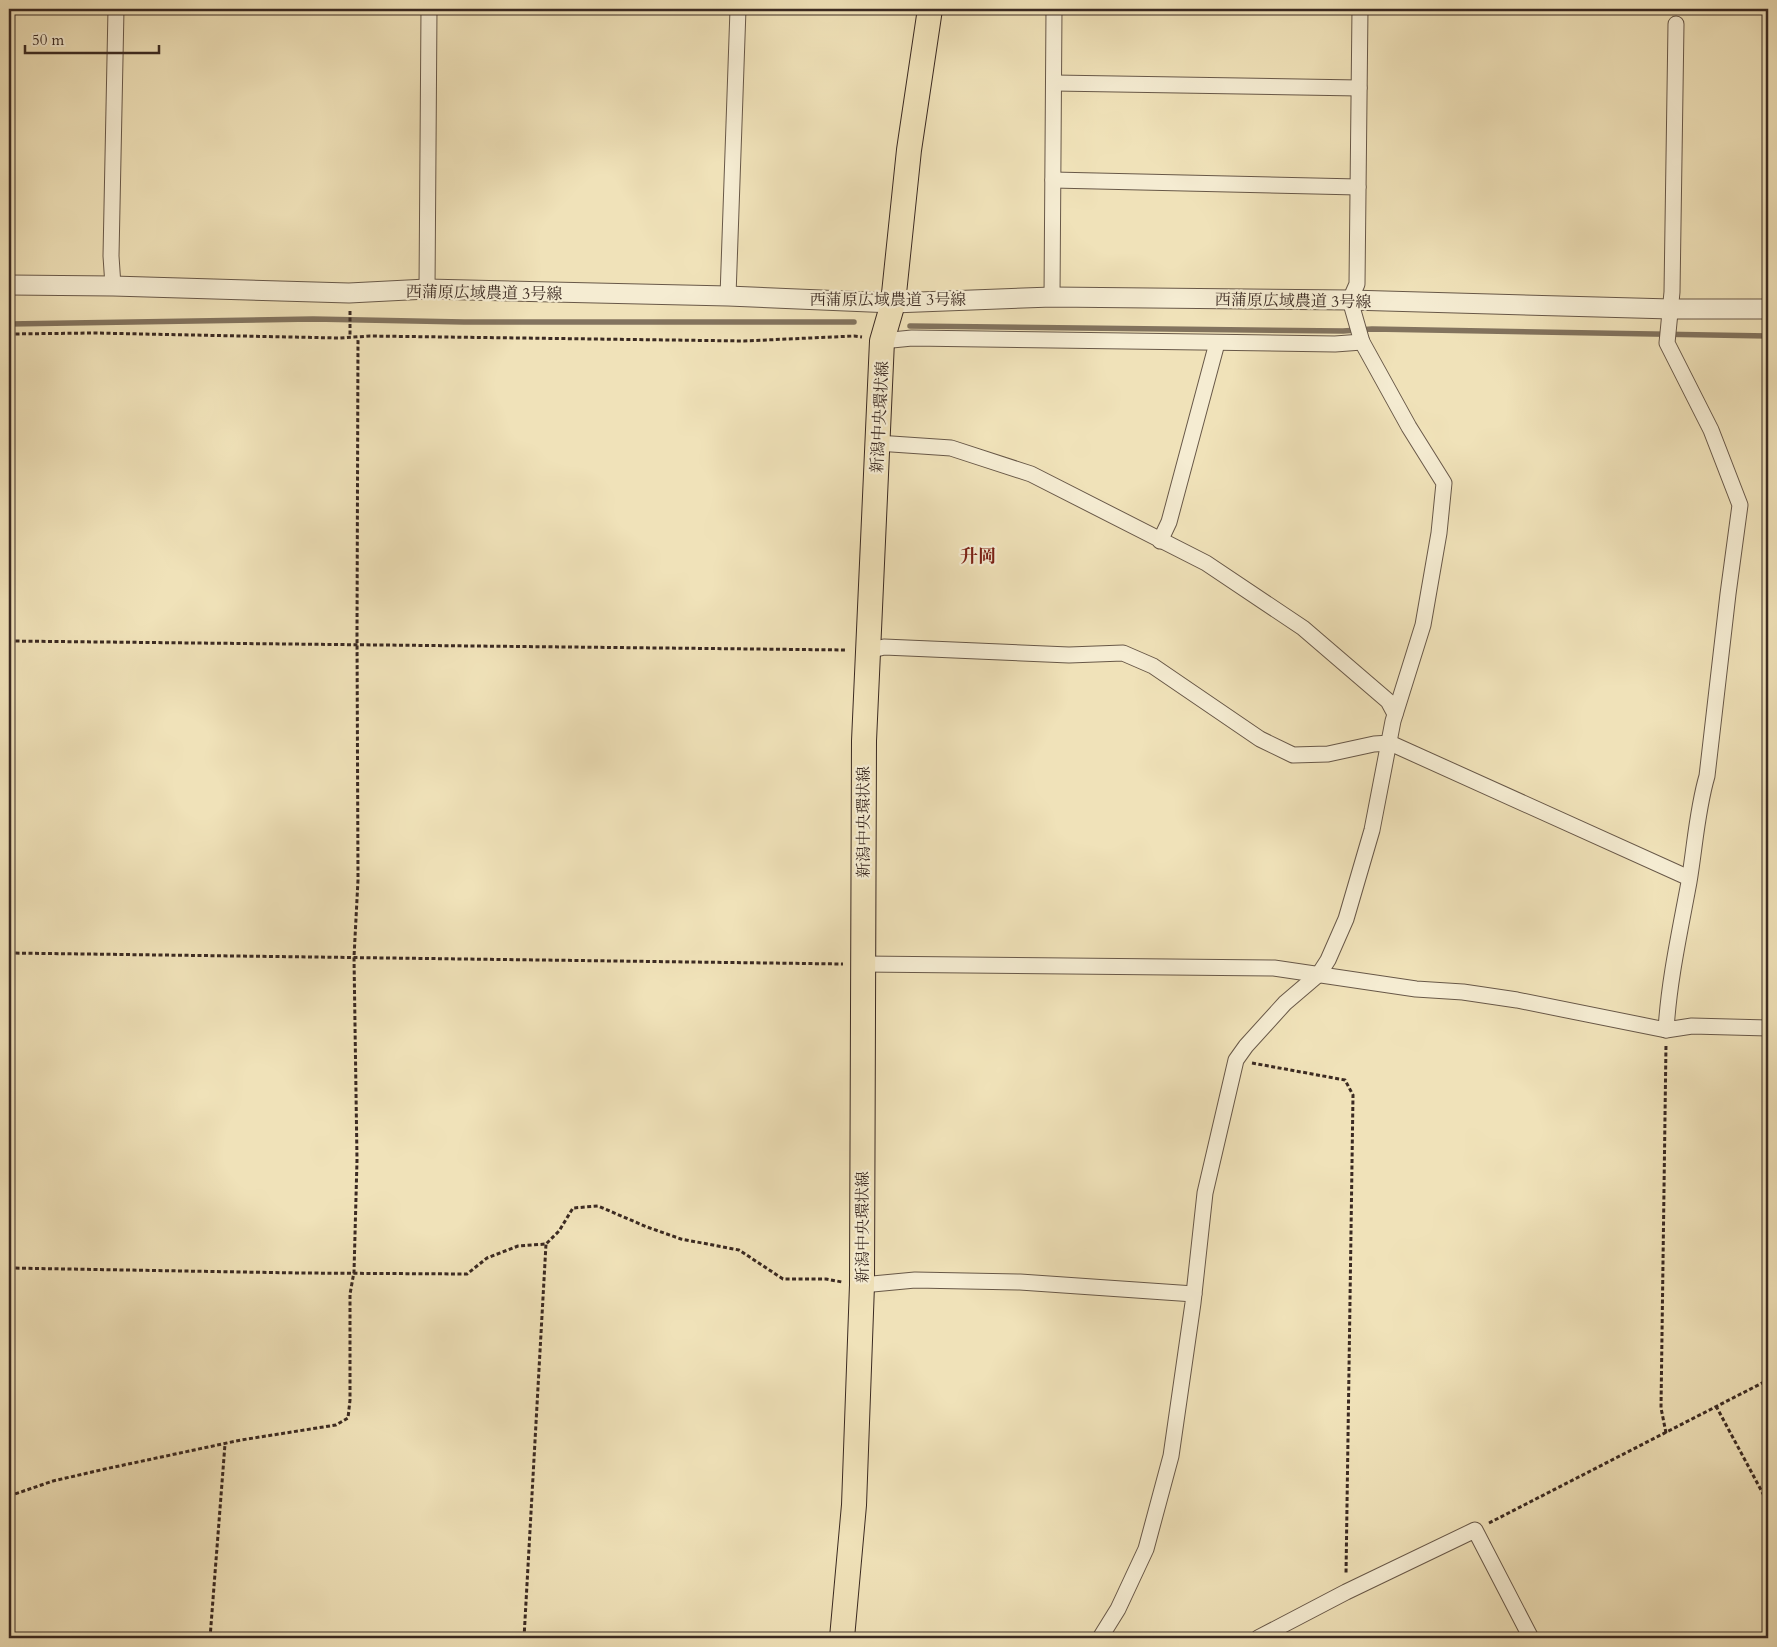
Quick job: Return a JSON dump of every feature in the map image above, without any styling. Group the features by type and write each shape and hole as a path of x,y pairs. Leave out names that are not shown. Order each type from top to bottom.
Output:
{"main road":[{"name":"新潟中央環状線","path":"842,1638 854,1505 862,1285 864,741 882,341 893,303 909,150 930,9"}],"street":[{"path":"113,286 111,256 116,9"},
{"path":"427,289 429,9"},
{"path":"728,296 738,9"},
{"path":"1052,296 1054,9"},
{"path":"1100,1638 1118,1609 1146,1549 1171,1456 1194,1294 1205,1193 1236,1060 1246,1046 1285,1003 1319,974 1328,960 1346,919 1372,830 1395,714 1423,624 1439,533 1444,483 1408,428 1362,342 1350,300 1357,284 1360,9"},
{"path":"1666,1030 1667,1008 1700,800 1707,776 1726,603 1740,505 1711,430 1667,343 1670,315 1676,24"},
{"path":"1054,83 1359,88"},
{"path":"1053,180 1358,187"},
{"name":"西蒲原広域農道 3号線","path":"9,285 349,293 427,289 728,296 893,303 1052,296 1350,300 1670,315 1768,309"},
{"path":"882,341 912,338 1335,344 1362,342"},
{"path":"1160,541 1169,522 1217,342"},
{"path":"877,444 952,448 1031,474 1206,564 1303,628 1388,701 1395,714"},
{"path":"868,650 884,648 1069,655 1123,653 1152,666 1260,739 1293,755 1328,754 1374,744 1390,744 1689,878"},
{"path":"862,964 1274,968 1416,989 1463,992 1517,1000 1666,1030 1692,1026 1768,1028"},
{"path":"862,1285 914,1280 1020,1282 1194,1294"},
{"path":"1258,1638 1346,1592 1475,1530 1531,1638"}],"path":[{"path":"350,306 350,336"},
{"path":"9,334 94,333 339,338 370,336 744,341 854,336 882,341"},
{"path":"9,1496 52,1481 241,1440 336,1425 348,1418 350,1400 350,1294 354,1272 357,1160 354,957 358,880 358,338"},
{"path":"9,641 868,650"},
{"path":"9,953 862,964"},
{"path":"1666,1030 1661,1408 1666,1433"},
{"path":"1236,1060 1345,1080 1353,1095 1346,1592"},
{"path":"9,1268 467,1274 487,1258 510,1249 518,1246 546,1244 559,1231 573,1208 598,1206 681,1239 739,1250 783,1279 826,1280 862,1285"},
{"path":"524,1638 546,1244"},
{"path":"1475,1530 1768,1380"},
{"path":"1716,1406 1768,1504"},
{"path":"210,1638 225,1444"}],"waterway":[{"path":"9,324 313,319 464,322 854,322"},
{"path":"910,326 1343,331 1372,329 1768,336"}],"district":[{"name":"升岡","path":"978,556"}]}
